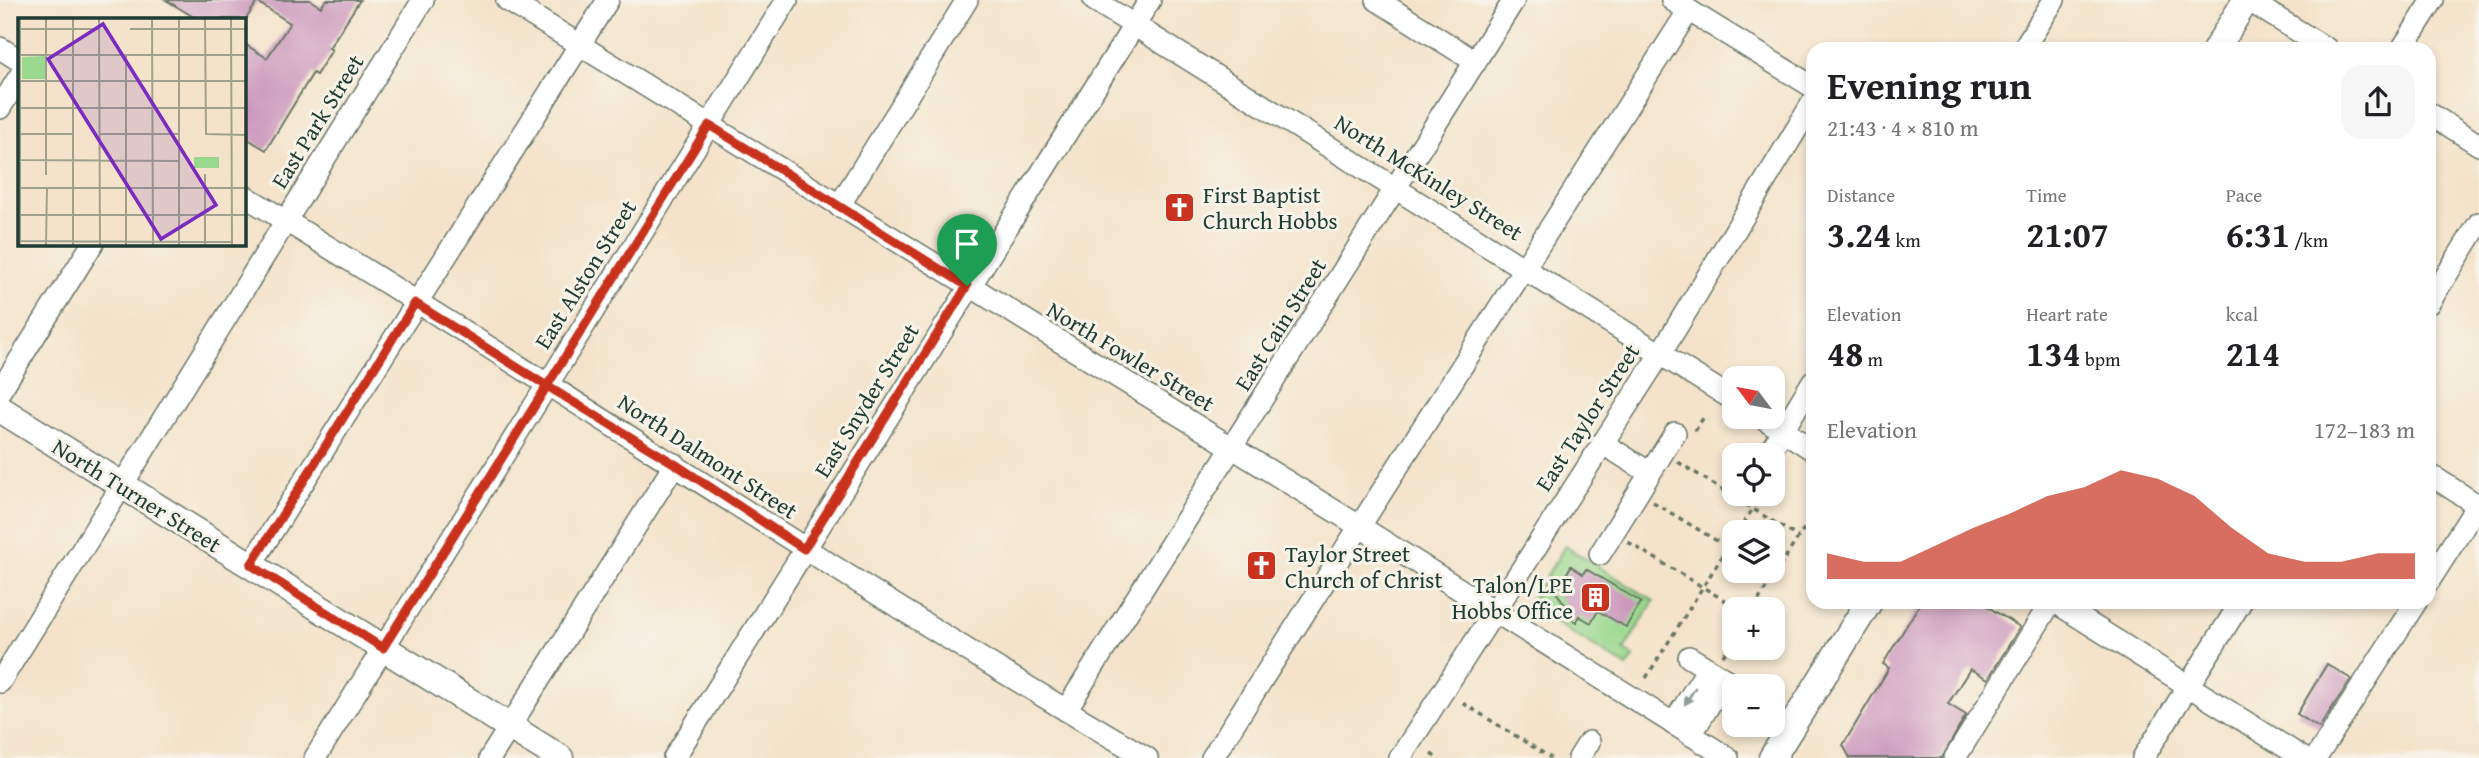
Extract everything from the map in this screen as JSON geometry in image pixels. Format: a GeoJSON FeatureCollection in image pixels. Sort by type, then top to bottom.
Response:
{"type":"FeatureCollection","features":[{"type":"Feature","properties":{"kind":"main road"},"geometry":{"type":"LineString","coordinates":[[2220,42],[2247,0]]}},
{"type":"Feature","properties":{"kind":"main road","name":"North Turner Street"},"geometry":{"type":"LineString","coordinates":[[0,409],[560,758]]}},
{"type":"Feature","properties":{"kind":"main road"},"geometry":{"type":"LineString","coordinates":[[1772,758],[1865,609]]}},
{"type":"Feature","properties":{"kind":"street","name":"East Park Street"},"geometry":{"type":"LineString","coordinates":[[0,682],[424,0]]}},
{"type":"Feature","properties":{"kind":"street","name":"North Fowler Street"},"geometry":{"type":"LineString","coordinates":[[507,0],[1673,723],[1695,745],[1728,758]]}},
{"type":"Feature","properties":{"kind":"street"},"geometry":{"type":"LineString","coordinates":[[251,565],[607,0]]}},
{"type":"Feature","properties":{"kind":"street","name":"East Alston Street"},"geometry":{"type":"LineString","coordinates":[[315,758],[787,0]]}},
{"type":"Feature","properties":{"kind":"street"},"geometry":{"type":"LineString","coordinates":[[839,206],[967,0]]}},
{"type":"Feature","properties":{"kind":"street","name":"North McKinley Street"},"geometry":{"type":"LineString","coordinates":[[1094,0],[1722,392]]}},
{"type":"Feature","properties":{"kind":"street","name":"East Snyder Street"},"geometry":{"type":"LineString","coordinates":[[674,758],[967,286],[1150,0]]}},
{"type":"Feature","properties":{"kind":"street"},"geometry":{"type":"LineString","coordinates":[[1377,0],[1476,62]]}},
{"type":"Feature","properties":{"kind":"street","name":"East Cain Street"},"geometry":{"type":"LineString","coordinates":[[1066,710],[1514,0]]}},
{"type":"Feature","properties":{"kind":"street"},"geometry":{"type":"LineString","coordinates":[[2027,42],[2054,0]]}},
{"type":"Feature","properties":{"kind":"street"},"geometry":{"type":"LineString","coordinates":[[2247,0],[2316,42]]}},
{"type":"Feature","properties":{"kind":"street"},"geometry":{"type":"LineString","coordinates":[[2406,42],[2433,0]]}},
{"type":"Feature","properties":{"kind":"street"},"geometry":{"type":"LineString","coordinates":[[1212,758],[1524,268],[1681,5],[1806,83]]}},
{"type":"Feature","properties":{"kind":"street"},"geometry":{"type":"LineString","coordinates":[[0,48],[18,59]]}},
{"type":"Feature","properties":{"kind":"street"},"geometry":{"type":"LineString","coordinates":[[0,108],[18,79]]}},
{"type":"Feature","properties":{"kind":"street","name":"East Taylor Street"},"geometry":{"type":"LineString","coordinates":[[1399,758],[1492,610],[1661,354],[1806,114]]}},
{"type":"Feature","properties":{"kind":"street"},"geometry":{"type":"LineString","coordinates":[[2436,117],[2479,145]]}},
{"type":"Feature","properties":{"kind":"street","name":"North Dalmont Street"},"geometry":{"type":"LineString","coordinates":[[245,196],[675,464],[804,549],[1147,758]]}},
{"type":"Feature","properties":{"kind":"street"},"geometry":{"type":"LineString","coordinates":[[2436,292],[2479,223]]}},
{"type":"Feature","properties":{"kind":"street"},"geometry":{"type":"LineString","coordinates":[[0,391],[92,245]]}},
{"type":"Feature","properties":{"kind":"street"},"geometry":{"type":"LineString","coordinates":[[1775,443],[1806,393]]}},
{"type":"Feature","properties":{"kind":"street"},"geometry":{"type":"LineString","coordinates":[[1782,430],[1806,445]]}},
{"type":"Feature","properties":{"kind":"street"},"geometry":{"type":"LineString","coordinates":[[1600,554],[1675,433]]}},
{"type":"Feature","properties":{"kind":"street"},"geometry":{"type":"LineString","coordinates":[[1602,443],[1650,473]]}},
{"type":"Feature","properties":{"kind":"street"},"geometry":{"type":"LineString","coordinates":[[490,758],[675,464]]}},
{"type":"Feature","properties":{"kind":"street"},"geometry":{"type":"LineString","coordinates":[[2436,478],[2479,504],[2436,570]]}},
{"type":"Feature","properties":{"kind":"street"},"geometry":{"type":"LineString","coordinates":[[1955,758],[2049,609]]}},
{"type":"Feature","properties":{"kind":"street"},"geometry":{"type":"LineString","coordinates":[[2064,609],[2303,758]]}},
{"type":"Feature","properties":{"kind":"street"},"geometry":{"type":"LineString","coordinates":[[2143,758],[2237,609]]}},
{"type":"Feature","properties":{"kind":"street"},"geometry":{"type":"LineString","coordinates":[[2316,758],[2412,609]]}},
{"type":"Feature","properties":{"kind":"street"},"geometry":{"type":"LineString","coordinates":[[1689,657],[1722,674]]}},
{"type":"Feature","properties":{"kind":"street"},"geometry":{"type":"LineString","coordinates":[[1673,723],[1722,674]]}},
{"type":"Feature","properties":{"kind":"street"},"geometry":{"type":"LineString","coordinates":[[1695,745],[1722,674]]}},
{"type":"Feature","properties":{"kind":"path"},"geometry":{"type":"LineString","coordinates":[[1676,461],[1798,537]]}},
{"type":"Feature","properties":{"kind":"path"},"geometry":{"type":"LineString","coordinates":[[1651,500],[1722,543]]}},
{"type":"Feature","properties":{"kind":"path"},"geometry":{"type":"LineString","coordinates":[[1745,520],[1752,508]]}},
{"type":"Feature","properties":{"kind":"path"},"geometry":{"type":"LineString","coordinates":[[1760,597],[1806,525]]}},
{"type":"Feature","properties":{"kind":"path"},"geometry":{"type":"LineString","coordinates":[[1627,541],[1722,599]]}},
{"type":"Feature","properties":{"kind":"path"},"geometry":{"type":"LineString","coordinates":[[1646,678],[1722,557]]}},
{"type":"Feature","properties":{"kind":"path"},"geometry":{"type":"LineString","coordinates":[[1463,703],[1551,758]]}},
{"type":"Feature","properties":{"kind":"path"},"geometry":{"type":"LineString","coordinates":[[1431,754],[1437,758]]}},
{"type":"Feature","properties":{"kind":"green space"},"geometry":{"type":"Polygon","coordinates":[[[1565,546],[1654,601],[1624,650],[1634,657],[1627,667],[1528,606],[1565,546]]]}},
{"type":"Feature","properties":{"kind":"building"},"geometry":{"type":"Polygon","coordinates":[[[166,0],[310,0],[321,7],[326,0],[360,0],[329,48],[332,50],[316,75],[313,73],[266,150],[245,137],[245,44],[267,58],[290,23],[257,2],[246,19],[195,18],[166,0]]]}},
{"type":"Feature","properties":{"kind":"building","name":"Talon/LPE Hobbs Office"},"geometry":{"type":"Polygon","coordinates":[[[1571,566],[1583,574],[1586,569],[1641,602],[1626,627],[1598,611],[1591,623],[1579,616],[1576,622],[1563,614],[1567,607],[1556,592],[1571,566]]]}},
{"type":"Feature","properties":{"kind":"building"},"geometry":{"type":"Polygon","coordinates":[[[1917,609],[1991,609],[2020,627],[1988,679],[1970,669],[1948,704],[1966,715],[1942,758],[1850,758],[1843,745],[1889,668],[1883,664],[1917,609]]]}},
{"type":"Feature","properties":{"kind":"building"},"geometry":{"type":"Polygon","coordinates":[[[2327,664],[2351,679],[2319,728],[2297,714],[2327,664]]]}},
{"type":"Feature","properties":{"kind":"place","name":"First Baptist Church Hobbs"},"geometry":{"type":"Point","coordinates":[1180,207]}},
{"type":"Feature","properties":{"kind":"place","name":"Taylor Street Church of Christ"},"geometry":{"type":"Point","coordinates":[1262,566]}},
{"type":"Feature","properties":{"kind":"place","name":"Talon/LPE Hobbs Office"},"geometry":{"type":"Point","coordinates":[1596,597]}},
{"type":"Feature","properties":{"kind":"route"},"geometry":{"type":"LineString","coordinates":[[967,286],[709,125],[547,386],[415,303],[251,565],[383,648],[547,386],[675,464],[804,549],[967,286]]}}]}
